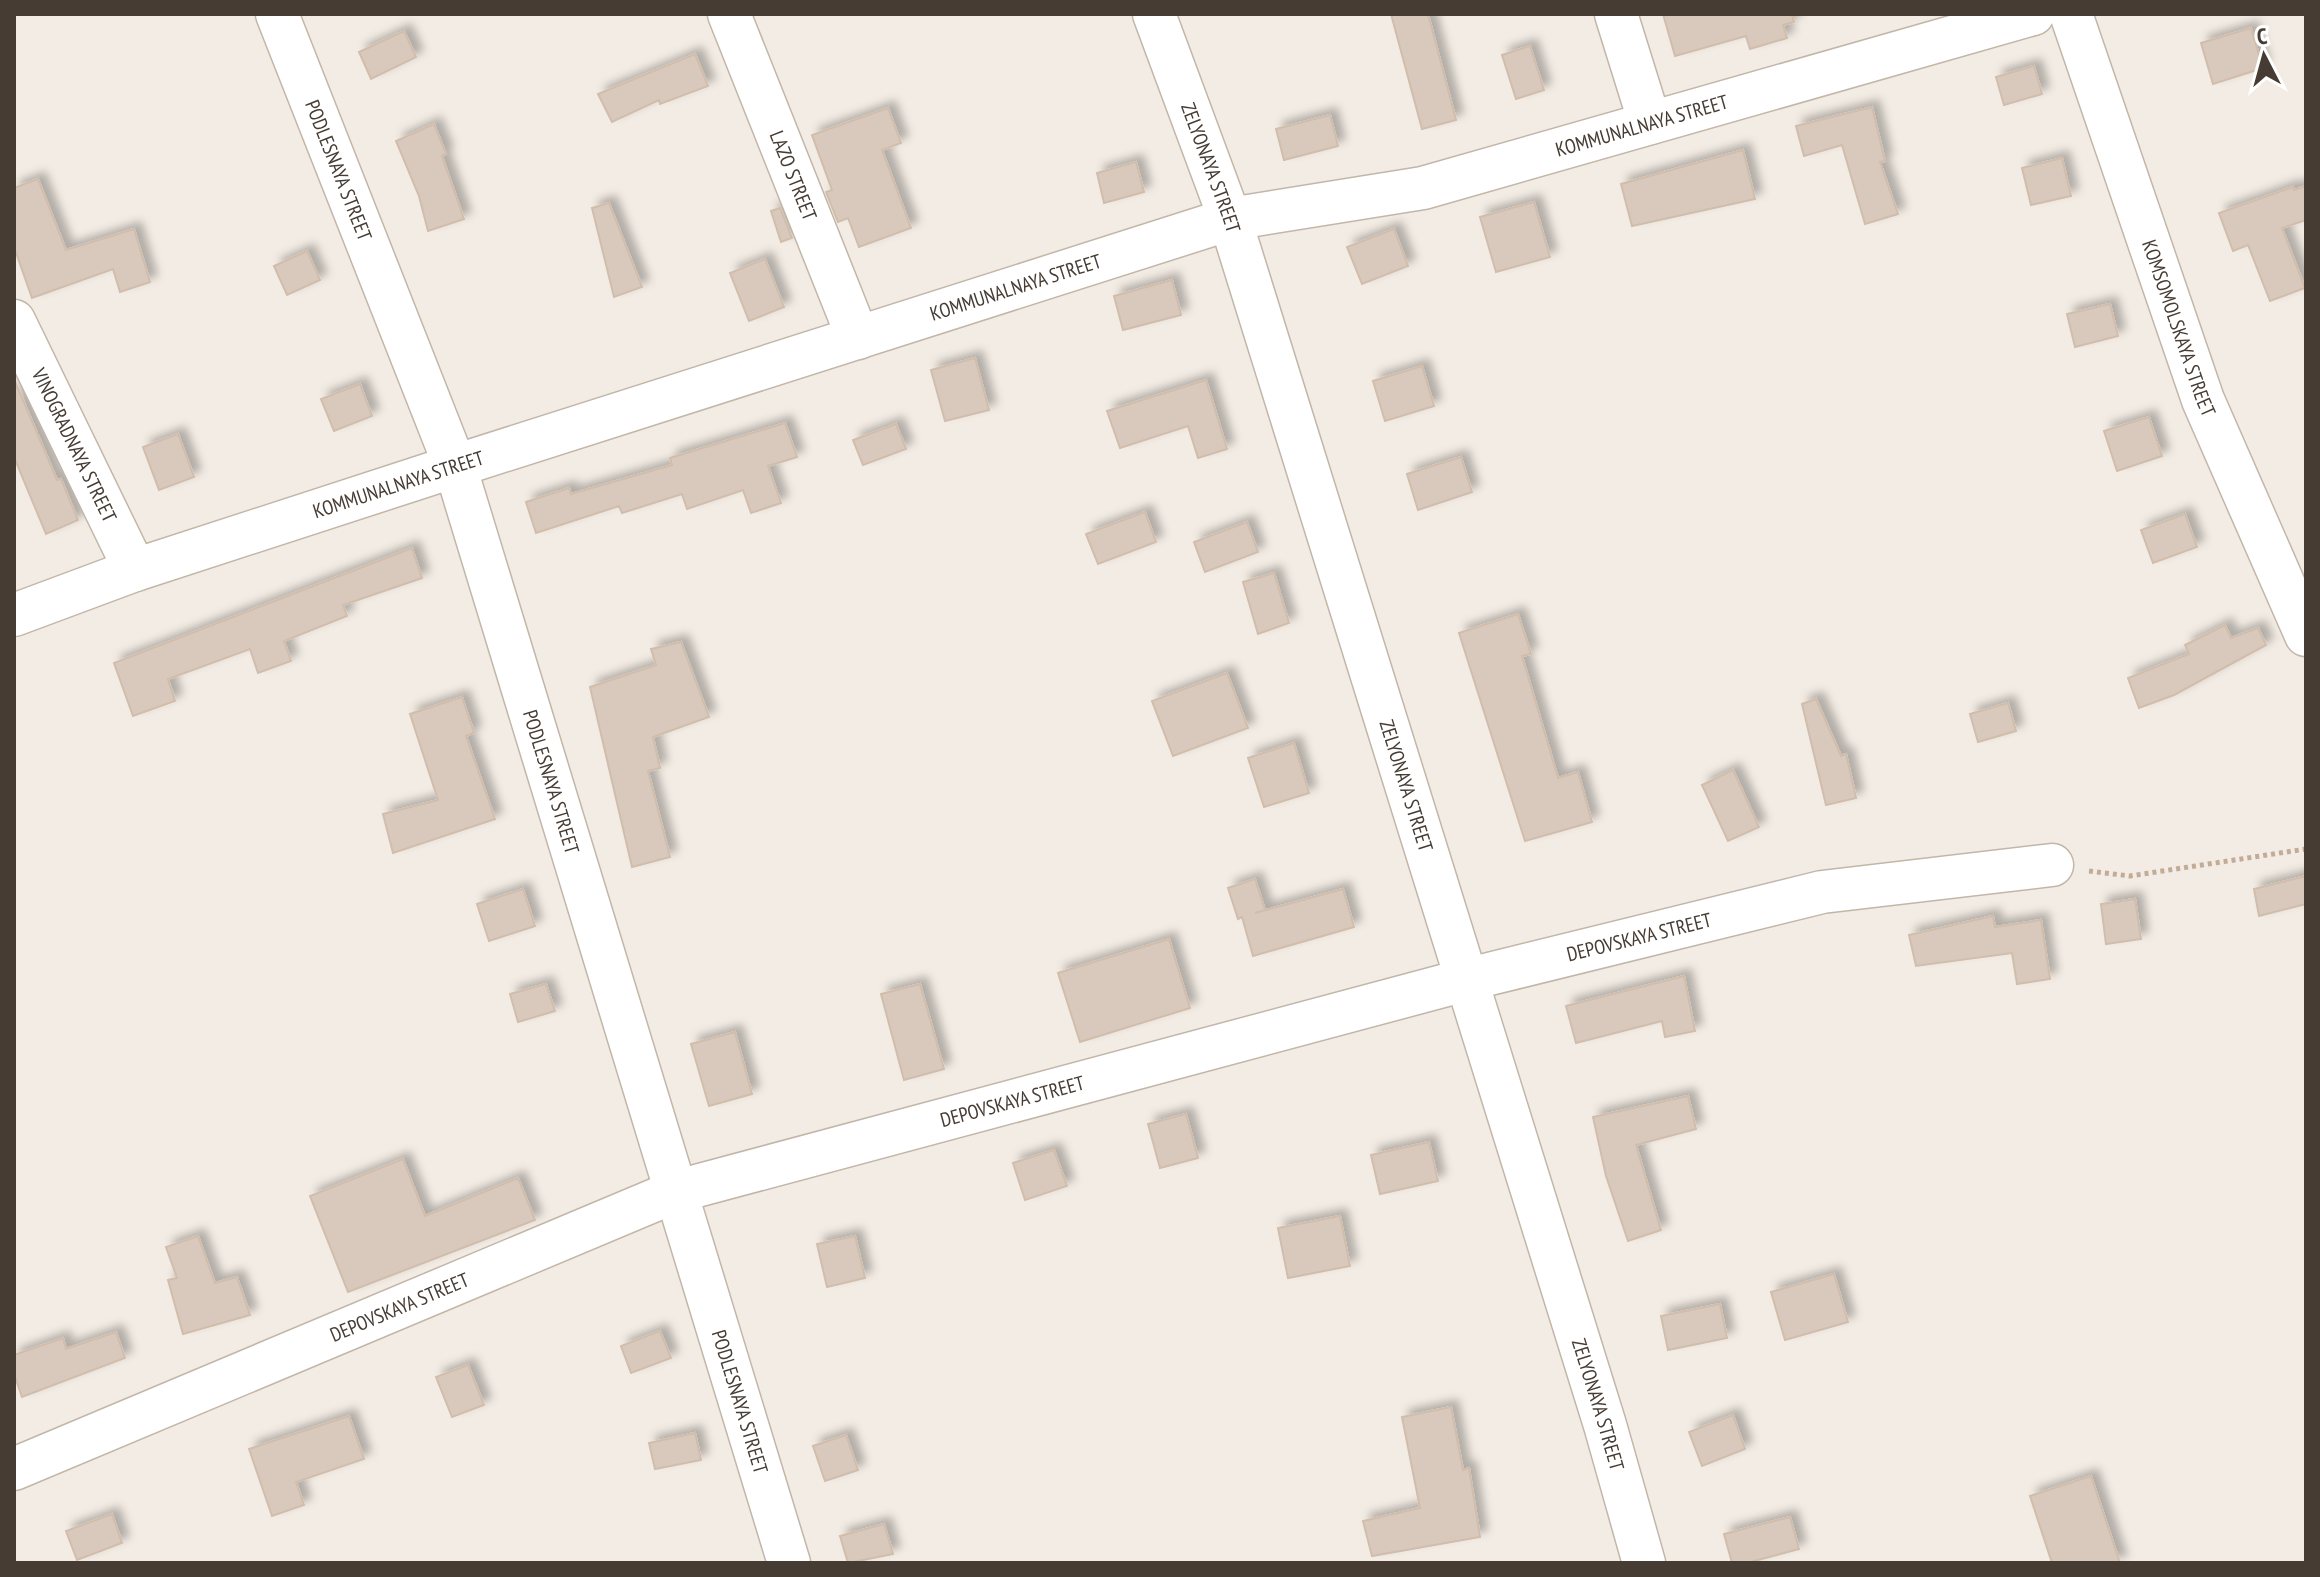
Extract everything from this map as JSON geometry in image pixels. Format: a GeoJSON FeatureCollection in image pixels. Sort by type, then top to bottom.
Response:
{"type":"FeatureCollection","features":[{"type":"Feature","properties":{"kind":"street","name":"PODLESNAYA STREET"},"geometry":{"type":"LineString","coordinates":[[277,14],[455,466],[789,1563]]}},
{"type":"Feature","properties":{"kind":"street","name":"LAZO STREET"},"geometry":{"type":"LineString","coordinates":[[729,14],[858,338]]}},
{"type":"Feature","properties":{"kind":"street","name":"ZELYONAYA STREET"},"geometry":{"type":"LineString","coordinates":[[1154,14],[1230,219],[1605,1425],[1644,1563]]}},
{"type":"Feature","properties":{"kind":"street"},"geometry":{"type":"LineString","coordinates":[[1616,14],[1650,123]]}},
{"type":"Feature","properties":{"kind":"street","name":"KOMMUNALNAYA STREET"},"geometry":{"type":"LineString","coordinates":[[14,615],[135,570],[1230,219],[1423,188],[2033,14]]}},
{"type":"Feature","properties":{"kind":"street","name":"KOMSOMOLSKAYA STREET"},"geometry":{"type":"LineString","coordinates":[[2071,14],[2203,400],[2306,635]]}},
{"type":"Feature","properties":{"kind":"street","name":"VINOGRADNAYA STREET"},"geometry":{"type":"LineString","coordinates":[[14,321],[135,570]]}},
{"type":"Feature","properties":{"kind":"street","name":"DEPOVSKAYA STREET"},"geometry":{"type":"LineString","coordinates":[[14,1469],[674,1192],[1465,980],[1822,892],[2052,865]]}},
{"type":"Feature","properties":{"kind":"path"},"geometry":{"type":"LineString","coordinates":[[2052,865],[2130,876],[2306,849]]}},
{"type":"Feature","properties":{"kind":"building"},"geometry":{"type":"Polygon","coordinates":[[[1391,14],[1428,14],[1456,120],[1422,129],[1391,14]]]}},
{"type":"Feature","properties":{"kind":"building"},"geometry":{"type":"Polygon","coordinates":[[[1663,14],[1792,14],[1794,22],[1783,25],[1787,38],[1750,49],[1746,36],[1675,56],[1663,14]]]}},
{"type":"Feature","properties":{"kind":"building"},"geometry":{"type":"Polygon","coordinates":[[[2251,28],[2263,68],[2213,84],[2201,43],[2251,28]]]}},
{"type":"Feature","properties":{"kind":"building"},"geometry":{"type":"Polygon","coordinates":[[[404,31],[416,57],[371,79],[359,52],[404,31]]]}},
{"type":"Feature","properties":{"kind":"building"},"geometry":{"type":"Polygon","coordinates":[[[1530,46],[1544,90],[1516,99],[1502,55],[1530,46]]]}},
{"type":"Feature","properties":{"kind":"building"},"geometry":{"type":"Polygon","coordinates":[[[695,54],[708,86],[660,104],[659,100],[612,122],[598,94],[695,54]]]}},
{"type":"Feature","properties":{"kind":"building"},"geometry":{"type":"Polygon","coordinates":[[[2034,66],[2042,94],[2004,105],[1996,77],[2034,66]]]}},
{"type":"Feature","properties":{"kind":"building"},"geometry":{"type":"Polygon","coordinates":[[[1872,107],[1885,161],[1880,162],[1898,214],[1865,224],[1842,145],[1804,156],[1796,126],[1872,107]]]}},
{"type":"Feature","properties":{"kind":"building"},"geometry":{"type":"Polygon","coordinates":[[[888,108],[901,143],[882,150],[911,228],[859,247],[848,218],[838,222],[826,192],[832,190],[812,135],[888,108]]]}},
{"type":"Feature","properties":{"kind":"building"},"geometry":{"type":"Polygon","coordinates":[[[1330,115],[1338,146],[1284,160],[1276,129],[1330,115]]]}},
{"type":"Feature","properties":{"kind":"building"},"geometry":{"type":"Polygon","coordinates":[[[434,124],[446,154],[442,156],[464,219],[428,231],[419,196],[396,141],[434,124]]]}},
{"type":"Feature","properties":{"kind":"building"},"geometry":{"type":"Polygon","coordinates":[[[1743,150],[1755,199],[1632,226],[1621,184],[1743,150]]]}},
{"type":"Feature","properties":{"kind":"building"},"geometry":{"type":"Polygon","coordinates":[[[2062,158],[2071,196],[2031,205],[2022,168],[2062,158]]]}},
{"type":"Feature","properties":{"kind":"building"},"geometry":{"type":"Polygon","coordinates":[[[1136,162],[1144,192],[1104,203],[1097,173],[1136,162]]]}},
{"type":"Feature","properties":{"kind":"building"},"geometry":{"type":"Polygon","coordinates":[[[38,179],[66,250],[134,229],[150,282],[120,292],[113,269],[32,298],[14,247],[14,188],[38,179]]]}},
{"type":"Feature","properties":{"kind":"building"},"geometry":{"type":"Polygon","coordinates":[[[2306,186],[2306,220],[2282,228],[2305,288],[2270,301],[2248,245],[2233,251],[2219,213],[2293,187],[2294,190],[2306,186]]]}},
{"type":"Feature","properties":{"kind":"building"},"geometry":{"type":"Polygon","coordinates":[[[1534,202],[1550,257],[1496,272],[1480,217],[1534,202]]]}},
{"type":"Feature","properties":{"kind":"building"},"geometry":{"type":"Polygon","coordinates":[[[609,203],[642,287],[614,297],[592,208],[609,203]]]}},
{"type":"Feature","properties":{"kind":"building"},"geometry":{"type":"Polygon","coordinates":[[[780,208],[792,238],[781,242],[771,211],[780,208]]]}},
{"type":"Feature","properties":{"kind":"building"},"geometry":{"type":"Polygon","coordinates":[[[1394,229],[1408,266],[1362,284],[1347,247],[1394,229]]]}},
{"type":"Feature","properties":{"kind":"building"},"geometry":{"type":"Polygon","coordinates":[[[307,251],[320,280],[287,295],[274,266],[307,251]]]}},
{"type":"Feature","properties":{"kind":"building"},"geometry":{"type":"Polygon","coordinates":[[[765,259],[784,307],[749,321],[730,273],[765,259]]]}},
{"type":"Feature","properties":{"kind":"building"},"geometry":{"type":"Polygon","coordinates":[[[1172,280],[1181,315],[1123,330],[1114,296],[1172,280]]]}},
{"type":"Feature","properties":{"kind":"building"},"geometry":{"type":"Polygon","coordinates":[[[2110,304],[2118,336],[2075,347],[2067,314],[2110,304]]]}},
{"type":"Feature","properties":{"kind":"building"},"geometry":{"type":"Polygon","coordinates":[[[975,358],[989,410],[945,421],[931,370],[975,358]]]}},
{"type":"Feature","properties":{"kind":"building"},"geometry":{"type":"Polygon","coordinates":[[[1422,366],[1434,406],[1385,421],[1373,381],[1422,366]]]}},
{"type":"Feature","properties":{"kind":"building"},"geometry":{"type":"Polygon","coordinates":[[[14,379],[57,480],[61,479],[78,520],[46,534],[14,457],[14,379]]]}},
{"type":"Feature","properties":{"kind":"building"},"geometry":{"type":"Polygon","coordinates":[[[1206,380],[1227,449],[1198,458],[1188,426],[1120,448],[1107,411],[1206,380]]]}},
{"type":"Feature","properties":{"kind":"building"},"geometry":{"type":"Polygon","coordinates":[[[360,384],[372,416],[334,431],[321,399],[360,384]]]}},
{"type":"Feature","properties":{"kind":"building"},"geometry":{"type":"Polygon","coordinates":[[[2149,417],[2162,456],[2117,471],[2104,431],[2149,417]]]}},
{"type":"Feature","properties":{"kind":"building"},"geometry":{"type":"Polygon","coordinates":[[[785,423],[797,457],[768,466],[781,503],[751,513],[743,490],[687,509],[682,494],[622,513],[619,506],[536,533],[526,502],[569,488],[571,494],[672,465],[670,458],[785,423]]]}},
{"type":"Feature","properties":{"kind":"building"},"geometry":{"type":"Polygon","coordinates":[[[896,424],[906,449],[863,465],[853,440],[896,424]]]}},
{"type":"Feature","properties":{"kind":"building"},"geometry":{"type":"Polygon","coordinates":[[[178,434],[194,477],[159,490],[143,447],[178,434]]]}},
{"type":"Feature","properties":{"kind":"building"},"geometry":{"type":"Polygon","coordinates":[[[1461,457],[1472,492],[1418,510],[1407,474],[1461,457]]]}},
{"type":"Feature","properties":{"kind":"building"},"geometry":{"type":"Polygon","coordinates":[[[1145,512],[1156,542],[1098,564],[1086,534],[1145,512]]]}},
{"type":"Feature","properties":{"kind":"building"},"geometry":{"type":"Polygon","coordinates":[[[2185,514],[2197,547],[2153,563],[2141,530],[2185,514]]]}},
{"type":"Feature","properties":{"kind":"building"},"geometry":{"type":"Polygon","coordinates":[[[1247,522],[1258,552],[1205,572],[1194,542],[1247,522]]]}},
{"type":"Feature","properties":{"kind":"building"},"geometry":{"type":"Polygon","coordinates":[[[412,548],[422,578],[343,605],[347,616],[284,641],[291,661],[258,673],[250,649],[168,679],[175,701],[133,716],[114,663],[412,548]]]}},
{"type":"Feature","properties":{"kind":"building"},"geometry":{"type":"Polygon","coordinates":[[[1274,573],[1289,623],[1258,634],[1243,582],[1274,573]]]}},
{"type":"Feature","properties":{"kind":"building"},"geometry":{"type":"Polygon","coordinates":[[[1518,614],[1531,654],[1522,656],[1558,778],[1578,772],[1592,822],[1525,841],[1459,633],[1518,614]]]}},
{"type":"Feature","properties":{"kind":"building"},"geometry":{"type":"Polygon","coordinates":[[[2225,625],[2231,638],[2258,628],[2266,645],[2174,695],[2139,708],[2128,678],[2189,654],[2185,645],[2225,625]]]}},
{"type":"Feature","properties":{"kind":"building"},"geometry":{"type":"Polygon","coordinates":[[[681,642],[709,717],[653,737],[660,768],[648,771],[670,857],[632,867],[590,687],[656,665],[651,649],[681,642]]]}},
{"type":"Feature","properties":{"kind":"building"},"geometry":{"type":"Polygon","coordinates":[[[1227,673],[1248,728],[1173,756],[1152,701],[1227,673]]]}},
{"type":"Feature","properties":{"kind":"building"},"geometry":{"type":"Polygon","coordinates":[[[462,697],[474,733],[466,736],[495,819],[393,853],[383,814],[438,800],[410,714],[462,697]]]}},
{"type":"Feature","properties":{"kind":"building"},"geometry":{"type":"Polygon","coordinates":[[[1816,699],[1841,756],[1846,754],[1856,798],[1826,805],[1802,704],[1816,699]]]}},
{"type":"Feature","properties":{"kind":"building"},"geometry":{"type":"Polygon","coordinates":[[[2008,703],[2016,731],[1978,742],[1970,714],[2008,703]]]}},
{"type":"Feature","properties":{"kind":"building"},"geometry":{"type":"Polygon","coordinates":[[[1294,743],[1309,793],[1264,807],[1248,758],[1294,743]]]}},
{"type":"Feature","properties":{"kind":"building"},"geometry":{"type":"Polygon","coordinates":[[[1733,770],[1759,827],[1728,841],[1702,785],[1733,770]]]}},
{"type":"Feature","properties":{"kind":"building"},"geometry":{"type":"Polygon","coordinates":[[[2306,876],[2306,904],[2259,916],[2254,889],[2306,876]]]}},
{"type":"Feature","properties":{"kind":"building"},"geometry":{"type":"Polygon","coordinates":[[[1255,879],[1265,910],[1255,913],[1343,889],[1354,927],[1253,956],[1242,917],[1238,919],[1228,888],[1255,879]]]}},
{"type":"Feature","properties":{"kind":"building"},"geometry":{"type":"Polygon","coordinates":[[[523,889],[535,926],[489,941],[477,904],[523,889]]]}},
{"type":"Feature","properties":{"kind":"building"},"geometry":{"type":"Polygon","coordinates":[[[2135,899],[2141,939],[2106,944],[2101,904],[2135,899]]]}},
{"type":"Feature","properties":{"kind":"building"},"geometry":{"type":"Polygon","coordinates":[[[1993,916],[1995,927],[2041,920],[2050,979],[2017,984],[2012,953],[1916,966],[1909,935],[1993,916]]]}},
{"type":"Feature","properties":{"kind":"building"},"geometry":{"type":"Polygon","coordinates":[[[1169,939],[1190,1008],[1080,1042],[1058,973],[1169,939]]]}},
{"type":"Feature","properties":{"kind":"building"},"geometry":{"type":"Polygon","coordinates":[[[1684,976],[1695,1031],[1665,1037],[1662,1021],[1576,1043],[1566,1006],[1684,976]]]}},
{"type":"Feature","properties":{"kind":"building"},"geometry":{"type":"Polygon","coordinates":[[[546,984],[555,1011],[518,1022],[510,994],[546,984]]]}},
{"type":"Feature","properties":{"kind":"building"},"geometry":{"type":"Polygon","coordinates":[[[920,984],[944,1069],[904,1080],[881,994],[920,984]]]}},
{"type":"Feature","properties":{"kind":"building"},"geometry":{"type":"Polygon","coordinates":[[[735,1032],[752,1094],[709,1106],[691,1044],[735,1032]]]}},
{"type":"Feature","properties":{"kind":"building"},"geometry":{"type":"Polygon","coordinates":[[[1688,1096],[1696,1129],[1636,1145],[1661,1230],[1628,1241],[1606,1176],[1593,1117],[1688,1096]]]}},
{"type":"Feature","properties":{"kind":"building"},"geometry":{"type":"Polygon","coordinates":[[[1186,1114],[1198,1158],[1160,1168],[1148,1124],[1186,1114]]]}},
{"type":"Feature","properties":{"kind":"building"},"geometry":{"type":"Polygon","coordinates":[[[1429,1142],[1438,1181],[1380,1194],[1371,1155],[1429,1142]]]}},
{"type":"Feature","properties":{"kind":"building"},"geometry":{"type":"Polygon","coordinates":[[[1054,1150],[1067,1186],[1025,1200],[1013,1163],[1054,1150]]]}},
{"type":"Feature","properties":{"kind":"building"},"geometry":{"type":"Polygon","coordinates":[[[403,1159],[425,1216],[518,1178],[535,1220],[348,1292],[310,1196],[403,1159]]]}},
{"type":"Feature","properties":{"kind":"building"},"geometry":{"type":"Polygon","coordinates":[[[1340,1216],[1350,1266],[1288,1278],[1278,1228],[1340,1216]]]}},
{"type":"Feature","properties":{"kind":"building"},"geometry":{"type":"Polygon","coordinates":[[[198,1236],[215,1283],[237,1277],[250,1315],[183,1334],[168,1280],[177,1278],[166,1247],[198,1236]]]}},
{"type":"Feature","properties":{"kind":"building"},"geometry":{"type":"Polygon","coordinates":[[[855,1236],[865,1278],[827,1287],[817,1244],[855,1236]]]}},
{"type":"Feature","properties":{"kind":"building"},"geometry":{"type":"Polygon","coordinates":[[[1834,1274],[1848,1322],[1785,1340],[1771,1292],[1834,1274]]]}},
{"type":"Feature","properties":{"kind":"building"},"geometry":{"type":"Polygon","coordinates":[[[1720,1304],[1727,1338],[1668,1350],[1661,1316],[1720,1304]]]}},
{"type":"Feature","properties":{"kind":"building"},"geometry":{"type":"Polygon","coordinates":[[[660,1331],[671,1358],[631,1373],[621,1346],[660,1331]]]}},
{"type":"Feature","properties":{"kind":"building"},"geometry":{"type":"Polygon","coordinates":[[[116,1332],[125,1358],[22,1397],[14,1374],[14,1355],[63,1338],[66,1349],[116,1332]]]}},
{"type":"Feature","properties":{"kind":"building"},"geometry":{"type":"Polygon","coordinates":[[[468,1365],[484,1405],[452,1417],[436,1377],[468,1365]]]}},
{"type":"Feature","properties":{"kind":"building"},"geometry":{"type":"Polygon","coordinates":[[[1451,1407],[1463,1470],[1469,1468],[1480,1537],[1372,1556],[1363,1521],[1420,1508],[1402,1417],[1451,1407]]]}},
{"type":"Feature","properties":{"kind":"building"},"geometry":{"type":"Polygon","coordinates":[[[1733,1415],[1745,1449],[1702,1466],[1689,1432],[1733,1415]]]}},
{"type":"Feature","properties":{"kind":"building"},"geometry":{"type":"Polygon","coordinates":[[[349,1416],[364,1459],[296,1482],[304,1505],[272,1516],[249,1449],[349,1416]]]}},
{"type":"Feature","properties":{"kind":"building"},"geometry":{"type":"Polygon","coordinates":[[[695,1433],[701,1460],[655,1469],[649,1443],[695,1433]]]}},
{"type":"Feature","properties":{"kind":"building"},"geometry":{"type":"Polygon","coordinates":[[[846,1435],[858,1470],[825,1481],[813,1446],[846,1435]]]}},
{"type":"Feature","properties":{"kind":"building"},"geometry":{"type":"Polygon","coordinates":[[[2091,1476],[2120,1563],[2052,1563],[2030,1496],[2091,1476]]]}},
{"type":"Feature","properties":{"kind":"building"},"geometry":{"type":"Polygon","coordinates":[[[112,1514],[122,1543],[77,1560],[66,1531],[112,1514]]]}},
{"type":"Feature","properties":{"kind":"building"},"geometry":{"type":"Polygon","coordinates":[[[1790,1517],[1799,1549],[1747,1563],[1732,1563],[1724,1534],[1790,1517]]]}},
{"type":"Feature","properties":{"kind":"building"},"geometry":{"type":"Polygon","coordinates":[[[884,1524],[893,1554],[848,1563],[840,1536],[884,1524]]]}}]}
